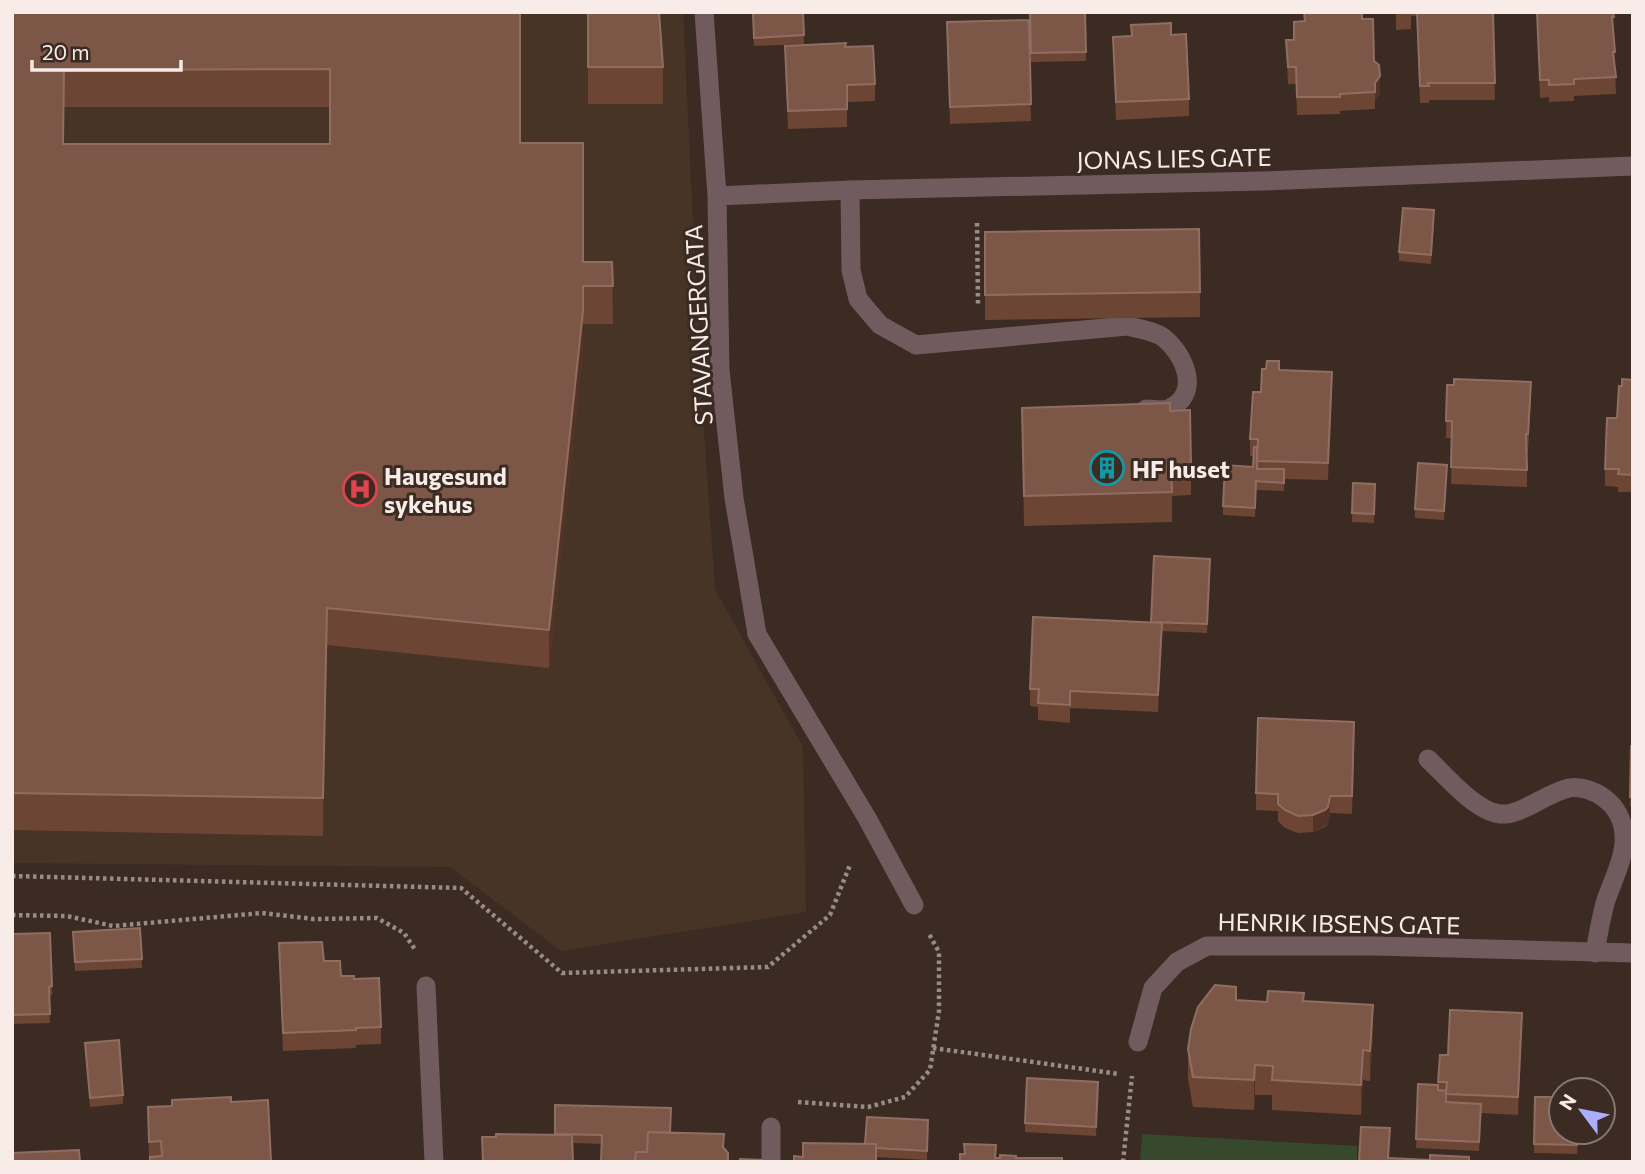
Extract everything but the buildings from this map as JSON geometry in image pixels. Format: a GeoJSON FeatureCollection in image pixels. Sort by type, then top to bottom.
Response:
{"type":"FeatureCollection","features":[{"type":"Feature","properties":{"kind":"street","name":"STAVANGERGATA"},"geometry":{"type":"LineString","coordinates":[[704,12],[717,196],[720,370],[734,498],[757,634],[867,818]]}},
{"type":"Feature","properties":{"kind":"street","name":"JONAS LIES GATE"},"geometry":{"type":"LineString","coordinates":[[717,196],[850,190],[1231,182],[1633,166]]}},
{"type":"Feature","properties":{"kind":"street"},"geometry":{"type":"LineString","coordinates":[[850,190],[851,270],[858,299],[880,325],[916,345],[1128,326],[1162,336],[1182,356],[1189,379],[1181,400],[1167,409],[1126,409]]}},
{"type":"Feature","properties":{"kind":"street"},"geometry":{"type":"LineString","coordinates":[[1429,760],[1458,788],[1497,814],[1512,814],[1550,793],[1573,787],[1596,792],[1611,803],[1622,822],[1625,835],[1605,904],[1595,953]]}},
{"type":"Feature","properties":{"kind":"street"},"geometry":{"type":"LineString","coordinates":[[867,818],[914,905]]}},
{"type":"Feature","properties":{"kind":"street","name":"HENRIK IBSENS GATE"},"geometry":{"type":"LineString","coordinates":[[1138,1042],[1153,988],[1177,962],[1206,946],[1375,946],[1633,953]]}},
{"type":"Feature","properties":{"kind":"street"},"geometry":{"type":"LineString","coordinates":[[426,986],[434,1162]]}},
{"type":"Feature","properties":{"kind":"street"},"geometry":{"type":"LineString","coordinates":[[771,1126],[771,1162]]}},
{"type":"Feature","properties":{"kind":"path"},"geometry":{"type":"LineString","coordinates":[[977,187],[978,267]]}},
{"type":"Feature","properties":{"kind":"path"},"geometry":{"type":"LineString","coordinates":[[12,876],[461,888],[562,973],[768,967],[830,915],[867,818]]}},
{"type":"Feature","properties":{"kind":"path"},"geometry":{"type":"LineString","coordinates":[[771,1126],[798,1102],[868,1107],[905,1097],[930,1070],[939,1011],[939,952],[914,905]]}},
{"type":"Feature","properties":{"kind":"path"},"geometry":{"type":"LineString","coordinates":[[12,915],[67,916],[113,926],[262,913],[314,919],[377,918],[404,933],[417,953],[426,986]]}},
{"type":"Feature","properties":{"kind":"path"},"geometry":{"type":"LineString","coordinates":[[1123,1162],[1138,1042]]}},
{"type":"Feature","properties":{"kind":"path"},"geometry":{"type":"LineString","coordinates":[[933,1048],[1132,1076]]}},
{"type":"Feature","properties":{"kind":"shaded area","name":"Haugesund sykehus"},"geometry":{"type":"Polygon","coordinates":[[[12,12],[683,12],[701,389],[715,589],[803,747],[806,912],[561,951],[450,867],[12,863],[12,12]]]}},
{"type":"Feature","properties":{"kind":"green space"},"geometry":{"type":"Polygon","coordinates":[[[1142,1134],[1357,1146],[1357,1162],[1140,1162],[1142,1134]]]}},
{"type":"Feature","properties":{"kind":"place","name":"HF huset"},"geometry":{"type":"Point","coordinates":[1107,468]}},
{"type":"Feature","properties":{"kind":"place","name":"Haugesund sykehus"},"geometry":{"type":"Point","coordinates":[360,489]}}]}
